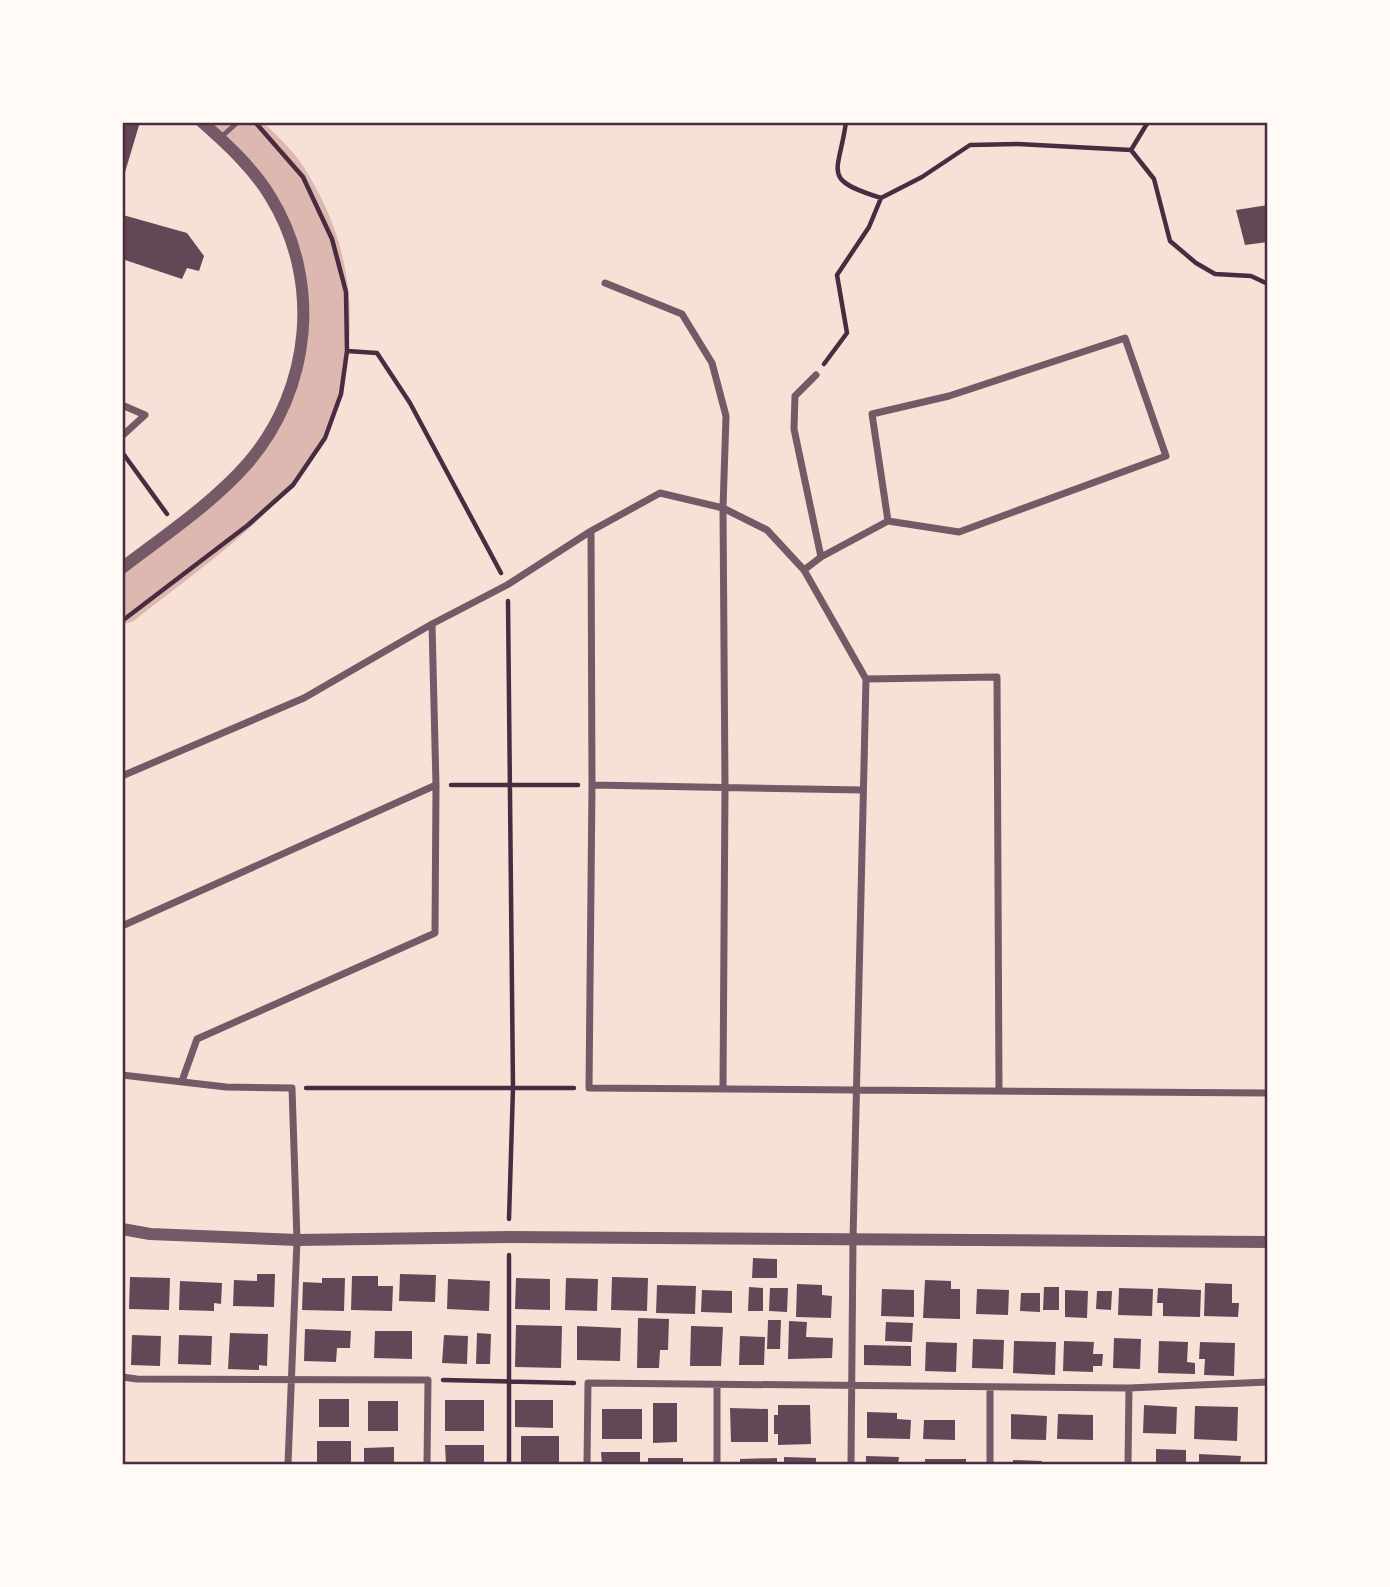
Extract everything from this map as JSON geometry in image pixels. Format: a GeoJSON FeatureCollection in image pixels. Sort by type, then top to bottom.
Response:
{"type":"FeatureCollection","features":[{"type":"Feature","properties":{"kind":"street"},"geometry":{"type":"LineString","coordinates":[[122,568],[222,490],[260,447],[280,415],[294,379],[302,342],[302,286],[288,232],[270,196],[249,168],[202,122]]}},
{"type":"Feature","properties":{"kind":"street"},"geometry":{"type":"LineString","coordinates":[[605,283],[682,314],[712,363],[726,416],[723,508],[723,1088]]}},
{"type":"Feature","properties":{"kind":"street"},"geometry":{"type":"LineString","coordinates":[[804,570],[821,557],[888,521],[959,532],[1166,456],[1125,338],[949,396],[872,414],[888,521]]}},
{"type":"Feature","properties":{"kind":"street"},"geometry":{"type":"LineString","coordinates":[[816,375],[795,396],[794,429],[821,557]]}},
{"type":"Feature","properties":{"kind":"street"},"geometry":{"type":"LineString","coordinates":[[122,405],[145,415],[122,436]]}},
{"type":"Feature","properties":{"kind":"street"},"geometry":{"type":"LineString","coordinates":[[122,776],[304,698],[432,624],[507,586],[591,531],[660,493],[723,508],[768,530],[804,570],[866,680],[850,1385],[851,1465]]}},
{"type":"Feature","properties":{"kind":"street"},"geometry":{"type":"LineString","coordinates":[[591,531],[589,1088],[1268,1093]]}},
{"type":"Feature","properties":{"kind":"street"},"geometry":{"type":"LineString","coordinates":[[182,1081],[197,1039],[435,933],[436,785],[432,624]]}},
{"type":"Feature","properties":{"kind":"street"},"geometry":{"type":"LineString","coordinates":[[866,680],[997,677],[999,1091]]}},
{"type":"Feature","properties":{"kind":"street"},"geometry":{"type":"LineString","coordinates":[[122,926],[436,785]]}},
{"type":"Feature","properties":{"kind":"street"},"geometry":{"type":"LineString","coordinates":[[592,785],[862,790]]}},
{"type":"Feature","properties":{"kind":"street"},"geometry":{"type":"LineString","coordinates":[[122,1075],[226,1087],[292,1088],[297,1240],[289,1380],[288,1465]]}},
{"type":"Feature","properties":{"kind":"street"},"geometry":{"type":"LineString","coordinates":[[122,1229],[150,1234],[297,1240],[509,1237],[1268,1242]]}},
{"type":"Feature","properties":{"kind":"street"},"geometry":{"type":"LineString","coordinates":[[122,1377],[428,1380],[427,1465]]}},
{"type":"Feature","properties":{"kind":"street"},"geometry":{"type":"LineString","coordinates":[[587,1465],[587,1384],[1129,1388],[1268,1382]]}},
{"type":"Feature","properties":{"kind":"street"},"geometry":{"type":"LineString","coordinates":[[717,1386],[717,1465]]}},
{"type":"Feature","properties":{"kind":"street"},"geometry":{"type":"LineString","coordinates":[[990,1387],[990,1465]]}},
{"type":"Feature","properties":{"kind":"street"},"geometry":{"type":"LineString","coordinates":[[1128,1465],[1129,1388]]}},
{"type":"Feature","properties":{"kind":"lane"},"geometry":{"type":"LineString","coordinates":[[220,138],[238,122]]}},
{"type":"Feature","properties":{"kind":"path"},"geometry":{"type":"LineString","coordinates":[[846,122],[838,159],[838,174],[844,184],[881,198]]}},
{"type":"Feature","properties":{"kind":"path"},"geometry":{"type":"LineString","coordinates":[[1131,150],[1147,122]]}},
{"type":"Feature","properties":{"kind":"path"},"geometry":{"type":"LineString","coordinates":[[816,375],[847,333],[837,275],[869,227],[881,198],[922,177],[970,145],[1018,144],[1131,150],[1154,179],[1170,241],[1196,263],[1215,274],[1251,276],[1268,284]]}},
{"type":"Feature","properties":{"kind":"path"},"geometry":{"type":"LineString","coordinates":[[347,351],[377,353],[410,403],[507,586],[513,1088],[509,1237],[509,1465]]}},
{"type":"Feature","properties":{"kind":"path"},"geometry":{"type":"LineString","coordinates":[[122,452],[176,526]]}},
{"type":"Feature","properties":{"kind":"path"},"geometry":{"type":"LineString","coordinates":[[436,785],[592,785]]}},
{"type":"Feature","properties":{"kind":"path"},"geometry":{"type":"LineString","coordinates":[[292,1088],[589,1088]]}},
{"type":"Feature","properties":{"kind":"path"},"geometry":{"type":"LineString","coordinates":[[428,1380],[587,1384]]}},
{"type":"Feature","properties":{"kind":"building"},"geometry":{"type":"Polygon","coordinates":[[[122,122],[140,122],[123,179],[122,179],[122,122]]]}},
{"type":"Feature","properties":{"kind":"building"},"geometry":{"type":"Polygon","coordinates":[[[1268,205],[1268,242],[1245,245],[1236,210],[1268,205]]]}},
{"type":"Feature","properties":{"kind":"building"},"geometry":{"type":"Polygon","coordinates":[[[123,215],[187,233],[204,256],[199,271],[187,268],[182,279],[122,259],[123,215]]]}},
{"type":"Feature","properties":{"kind":"building"},"geometry":{"type":"Polygon","coordinates":[[[753,1258],[777,1259],[777,1278],[752,1278],[753,1258]]]}},
{"type":"Feature","properties":{"kind":"building"},"geometry":{"type":"Polygon","coordinates":[[[257,1274],[275,1274],[274,1307],[233,1306],[234,1280],[257,1281],[257,1274]]]}},
{"type":"Feature","properties":{"kind":"building"},"geometry":{"type":"Polygon","coordinates":[[[400,1274],[436,1275],[435,1302],[399,1301],[400,1274]]]}},
{"type":"Feature","properties":{"kind":"building"},"geometry":{"type":"Polygon","coordinates":[[[352,1276],[378,1276],[378,1286],[393,1286],[392,1311],[351,1310],[352,1276]]]}},
{"type":"Feature","properties":{"kind":"building"},"geometry":{"type":"Polygon","coordinates":[[[130,1277],[170,1278],[169,1310],[129,1309],[130,1277]]]}},
{"type":"Feature","properties":{"kind":"building"},"geometry":{"type":"Polygon","coordinates":[[[612,1277],[648,1278],[647,1311],[611,1310],[612,1277]]]}},
{"type":"Feature","properties":{"kind":"building"},"geometry":{"type":"Polygon","coordinates":[[[322,1278],[345,1278],[344,1311],[302,1310],[303,1282],[322,1283],[322,1278]]]}},
{"type":"Feature","properties":{"kind":"building"},"geometry":{"type":"Polygon","coordinates":[[[516,1278],[550,1279],[550,1310],[515,1309],[516,1278]]]}},
{"type":"Feature","properties":{"kind":"building"},"geometry":{"type":"Polygon","coordinates":[[[566,1278],[598,1279],[597,1311],[565,1310],[566,1278]]]}},
{"type":"Feature","properties":{"kind":"building"},"geometry":{"type":"Polygon","coordinates":[[[448,1279],[490,1281],[489,1311],[447,1309],[448,1279]]]}},
{"type":"Feature","properties":{"kind":"building"},"geometry":{"type":"Polygon","coordinates":[[[925,1280],[951,1281],[951,1289],[960,1289],[960,1319],[923,1318],[925,1280]]]}},
{"type":"Feature","properties":{"kind":"building"},"geometry":{"type":"Polygon","coordinates":[[[180,1281],[222,1283],[221,1304],[214,1303],[214,1311],[179,1310],[180,1281]]]}},
{"type":"Feature","properties":{"kind":"building"},"geometry":{"type":"Polygon","coordinates":[[[1205,1283],[1232,1284],[1232,1303],[1239,1303],[1238,1317],[1204,1316],[1205,1283]]]}},
{"type":"Feature","properties":{"kind":"building"},"geometry":{"type":"Polygon","coordinates":[[[797,1284],[822,1285],[822,1295],[832,1296],[831,1318],[796,1317],[797,1284]]]}},
{"type":"Feature","properties":{"kind":"building"},"geometry":{"type":"Polygon","coordinates":[[[657,1285],[696,1286],[695,1314],[656,1313],[657,1285]]]}},
{"type":"Feature","properties":{"kind":"building"},"geometry":{"type":"Polygon","coordinates":[[[749,1287],[763,1288],[763,1311],[748,1311],[749,1287]]]}},
{"type":"Feature","properties":{"kind":"building"},"geometry":{"type":"Polygon","coordinates":[[[1044,1287],[1059,1287],[1059,1310],[1043,1310],[1044,1287]]]}},
{"type":"Feature","properties":{"kind":"building"},"geometry":{"type":"Polygon","coordinates":[[[770,1288],[788,1288],[787,1312],[769,1311],[770,1288]]]}},
{"type":"Feature","properties":{"kind":"building"},"geometry":{"type":"Polygon","coordinates":[[[1119,1288],[1153,1289],[1152,1316],[1118,1315],[1119,1288]]]}},
{"type":"Feature","properties":{"kind":"building"},"geometry":{"type":"Polygon","coordinates":[[[1158,1288],[1201,1290],[1200,1317],[1163,1316],[1163,1303],[1157,1303],[1158,1288]]]}},
{"type":"Feature","properties":{"kind":"building"},"geometry":{"type":"Polygon","coordinates":[[[882,1289],[914,1290],[914,1317],[881,1316],[882,1289]]]}},
{"type":"Feature","properties":{"kind":"building"},"geometry":{"type":"Polygon","coordinates":[[[977,1289],[1009,1290],[1008,1315],[976,1314],[977,1289]]]}},
{"type":"Feature","properties":{"kind":"building"},"geometry":{"type":"Polygon","coordinates":[[[702,1290],[732,1291],[732,1313],[701,1312],[702,1290]]]}},
{"type":"Feature","properties":{"kind":"building"},"geometry":{"type":"Polygon","coordinates":[[[1065,1290],[1088,1291],[1087,1318],[1065,1317],[1065,1290]]]}},
{"type":"Feature","properties":{"kind":"building"},"geometry":{"type":"Polygon","coordinates":[[[1097,1291],[1112,1291],[1111,1310],[1096,1309],[1097,1291]]]}},
{"type":"Feature","properties":{"kind":"building"},"geometry":{"type":"Polygon","coordinates":[[[1021,1293],[1040,1293],[1040,1312],[1020,1311],[1021,1293]]]}},
{"type":"Feature","properties":{"kind":"building"},"geometry":{"type":"Polygon","coordinates":[[[638,1318],[669,1319],[668,1350],[660,1350],[659,1368],[637,1368],[638,1318]]]}},
{"type":"Feature","properties":{"kind":"building"},"geometry":{"type":"Polygon","coordinates":[[[768,1320],[781,1320],[780,1349],[767,1349],[768,1320]]]}},
{"type":"Feature","properties":{"kind":"building"},"geometry":{"type":"Polygon","coordinates":[[[789,1321],[807,1322],[806,1337],[833,1338],[832,1358],[788,1359],[789,1321]]]}},
{"type":"Feature","properties":{"kind":"building"},"geometry":{"type":"Polygon","coordinates":[[[886,1322],[913,1323],[912,1342],[885,1341],[886,1322]]]}},
{"type":"Feature","properties":{"kind":"building"},"geometry":{"type":"Polygon","coordinates":[[[516,1325],[562,1326],[561,1368],[515,1367],[516,1325]]]}},
{"type":"Feature","properties":{"kind":"building"},"geometry":{"type":"Polygon","coordinates":[[[577,1326],[621,1328],[620,1361],[577,1360],[577,1326]]]}},
{"type":"Feature","properties":{"kind":"building"},"geometry":{"type":"Polygon","coordinates":[[[691,1326],[723,1327],[721,1366],[690,1366],[691,1326]]]}},
{"type":"Feature","properties":{"kind":"building"},"geometry":{"type":"Polygon","coordinates":[[[305,1329],[351,1331],[350,1348],[337,1348],[336,1362],[304,1361],[305,1329]]]}},
{"type":"Feature","properties":{"kind":"building"},"geometry":{"type":"Polygon","coordinates":[[[375,1331],[412,1331],[412,1359],[374,1358],[375,1331]]]}},
{"type":"Feature","properties":{"kind":"building"},"geometry":{"type":"Polygon","coordinates":[[[230,1333],[268,1334],[267,1366],[259,1365],[259,1370],[228,1369],[230,1333]]]}},
{"type":"Feature","properties":{"kind":"building"},"geometry":{"type":"Polygon","coordinates":[[[477,1333],[491,1334],[490,1364],[476,1364],[477,1333]]]}},
{"type":"Feature","properties":{"kind":"building"},"geometry":{"type":"Polygon","coordinates":[[[132,1335],[161,1336],[160,1366],[131,1365],[132,1335]]]}},
{"type":"Feature","properties":{"kind":"building"},"geometry":{"type":"Polygon","coordinates":[[[179,1335],[212,1336],[211,1365],[178,1364],[179,1335]]]}},
{"type":"Feature","properties":{"kind":"building"},"geometry":{"type":"Polygon","coordinates":[[[444,1335],[468,1336],[467,1364],[442,1363],[444,1335]]]}},
{"type":"Feature","properties":{"kind":"building"},"geometry":{"type":"Polygon","coordinates":[[[740,1336],[765,1337],[764,1365],[739,1365],[740,1336]]]}},
{"type":"Feature","properties":{"kind":"building"},"geometry":{"type":"Polygon","coordinates":[[[1114,1338],[1141,1339],[1140,1369],[1113,1368],[1114,1338]]]}},
{"type":"Feature","properties":{"kind":"building"},"geometry":{"type":"Polygon","coordinates":[[[973,1339],[1004,1340],[1003,1369],[972,1368],[973,1339]]]}},
{"type":"Feature","properties":{"kind":"building"},"geometry":{"type":"Polygon","coordinates":[[[1014,1341],[1056,1342],[1055,1375],[1013,1373],[1014,1341]]]}},
{"type":"Feature","properties":{"kind":"building"},"geometry":{"type":"Polygon","coordinates":[[[1064,1341],[1094,1342],[1093,1354],[1103,1354],[1102,1366],[1093,1366],[1093,1372],[1063,1371],[1064,1341]]]}},
{"type":"Feature","properties":{"kind":"building"},"geometry":{"type":"Polygon","coordinates":[[[1159,1341],[1188,1342],[1187,1362],[1195,1363],[1195,1374],[1158,1373],[1159,1341]]]}},
{"type":"Feature","properties":{"kind":"building"},"geometry":{"type":"Polygon","coordinates":[[[926,1342],[957,1343],[956,1372],[925,1371],[926,1342]]]}},
{"type":"Feature","properties":{"kind":"building"},"geometry":{"type":"Polygon","coordinates":[[[1200,1342],[1235,1343],[1234,1376],[1204,1375],[1205,1359],[1199,1359],[1200,1342]]]}},
{"type":"Feature","properties":{"kind":"building"},"geometry":{"type":"Polygon","coordinates":[[[864,1345],[911,1346],[911,1366],[864,1365],[864,1345]]]}},
{"type":"Feature","properties":{"kind":"building"},"geometry":{"type":"Polygon","coordinates":[[[319,1399],[349,1399],[349,1427],[319,1427],[319,1399]]]}},
{"type":"Feature","properties":{"kind":"building"},"geometry":{"type":"Polygon","coordinates":[[[445,1400],[484,1400],[484,1431],[445,1431],[445,1400]]]}},
{"type":"Feature","properties":{"kind":"building"},"geometry":{"type":"Polygon","coordinates":[[[515,1400],[553,1400],[553,1428],[515,1427],[515,1400]]]}},
{"type":"Feature","properties":{"kind":"building"},"geometry":{"type":"Polygon","coordinates":[[[368,1401],[398,1401],[398,1431],[368,1431],[368,1401]]]}},
{"type":"Feature","properties":{"kind":"building"},"geometry":{"type":"Polygon","coordinates":[[[653,1403],[677,1403],[677,1442],[653,1443],[653,1403]]]}},
{"type":"Feature","properties":{"kind":"building"},"geometry":{"type":"Polygon","coordinates":[[[778,1405],[810,1405],[811,1444],[778,1445],[778,1434],[774,1434],[774,1415],[778,1415],[778,1405]]]}},
{"type":"Feature","properties":{"kind":"building"},"geometry":{"type":"Polygon","coordinates":[[[1144,1405],[1177,1407],[1176,1434],[1143,1433],[1144,1405]]]}},
{"type":"Feature","properties":{"kind":"building"},"geometry":{"type":"Polygon","coordinates":[[[1195,1406],[1238,1407],[1237,1441],[1194,1439],[1195,1406]]]}},
{"type":"Feature","properties":{"kind":"building"},"geometry":{"type":"Polygon","coordinates":[[[730,1408],[768,1409],[768,1442],[731,1442],[730,1408]]]}},
{"type":"Feature","properties":{"kind":"building"},"geometry":{"type":"Polygon","coordinates":[[[602,1409],[642,1409],[642,1439],[602,1439],[602,1409]]]}},
{"type":"Feature","properties":{"kind":"building"},"geometry":{"type":"Polygon","coordinates":[[[867,1412],[897,1413],[897,1419],[911,1420],[910,1439],[867,1438],[867,1412]]]}},
{"type":"Feature","properties":{"kind":"building"},"geometry":{"type":"Polygon","coordinates":[[[1011,1414],[1047,1416],[1046,1440],[1011,1439],[1011,1414]]]}},
{"type":"Feature","properties":{"kind":"building"},"geometry":{"type":"Polygon","coordinates":[[[1058,1414],[1093,1415],[1093,1440],[1057,1439],[1058,1414]]]}},
{"type":"Feature","properties":{"kind":"building"},"geometry":{"type":"Polygon","coordinates":[[[924,1420],[955,1420],[955,1440],[923,1439],[924,1420]]]}},
{"type":"Feature","properties":{"kind":"building"},"geometry":{"type":"Polygon","coordinates":[[[521,1436],[559,1436],[559,1464],[521,1464],[521,1436]]]}},
{"type":"Feature","properties":{"kind":"building"},"geometry":{"type":"Polygon","coordinates":[[[317,1441],[351,1441],[351,1464],[317,1464],[317,1441]]]}},
{"type":"Feature","properties":{"kind":"building"},"geometry":{"type":"Polygon","coordinates":[[[445,1445],[484,1445],[484,1464],[446,1464],[445,1445]]]}},
{"type":"Feature","properties":{"kind":"building"},"geometry":{"type":"Polygon","coordinates":[[[394,1447],[394,1464],[364,1464],[364,1448],[394,1447]]]}},
{"type":"Feature","properties":{"kind":"building"},"geometry":{"type":"Polygon","coordinates":[[[1156,1449],[1186,1450],[1186,1464],[1156,1464],[1156,1449]]]}},
{"type":"Feature","properties":{"kind":"building"},"geometry":{"type":"Polygon","coordinates":[[[601,1452],[640,1452],[640,1464],[602,1464],[601,1452]]]}},
{"type":"Feature","properties":{"kind":"building"},"geometry":{"type":"Polygon","coordinates":[[[1199,1454],[1241,1456],[1240,1464],[1199,1464],[1199,1454]]]}},
{"type":"Feature","properties":{"kind":"building"},"geometry":{"type":"Polygon","coordinates":[[[866,1456],[899,1457],[898,1464],[866,1464],[866,1456]]]}},
{"type":"Feature","properties":{"kind":"building"},"geometry":{"type":"Polygon","coordinates":[[[784,1457],[816,1458],[816,1464],[784,1464],[784,1457]]]}},
{"type":"Feature","properties":{"kind":"building"},"geometry":{"type":"Polygon","coordinates":[[[648,1458],[683,1458],[683,1464],[648,1464],[648,1458]]]}},
{"type":"Feature","properties":{"kind":"building"},"geometry":{"type":"Polygon","coordinates":[[[777,1458],[777,1464],[740,1464],[740,1459],[777,1458]]]}},
{"type":"Feature","properties":{"kind":"building"},"geometry":{"type":"Polygon","coordinates":[[[925,1459],[966,1459],[966,1464],[925,1464],[925,1459]]]}},
{"type":"Feature","properties":{"kind":"building"},"geometry":{"type":"Polygon","coordinates":[[[1013,1460],[1042,1461],[1042,1464],[1013,1464],[1013,1460]]]}},
{"type":"Feature","properties":{"kind":"waterway"},"geometry":{"type":"LineString","coordinates":[[122,601],[237,509],[277,466],[296,439],[319,379],[327,319],[320,260],[311,231],[277,169],[230,122]]}}]}
